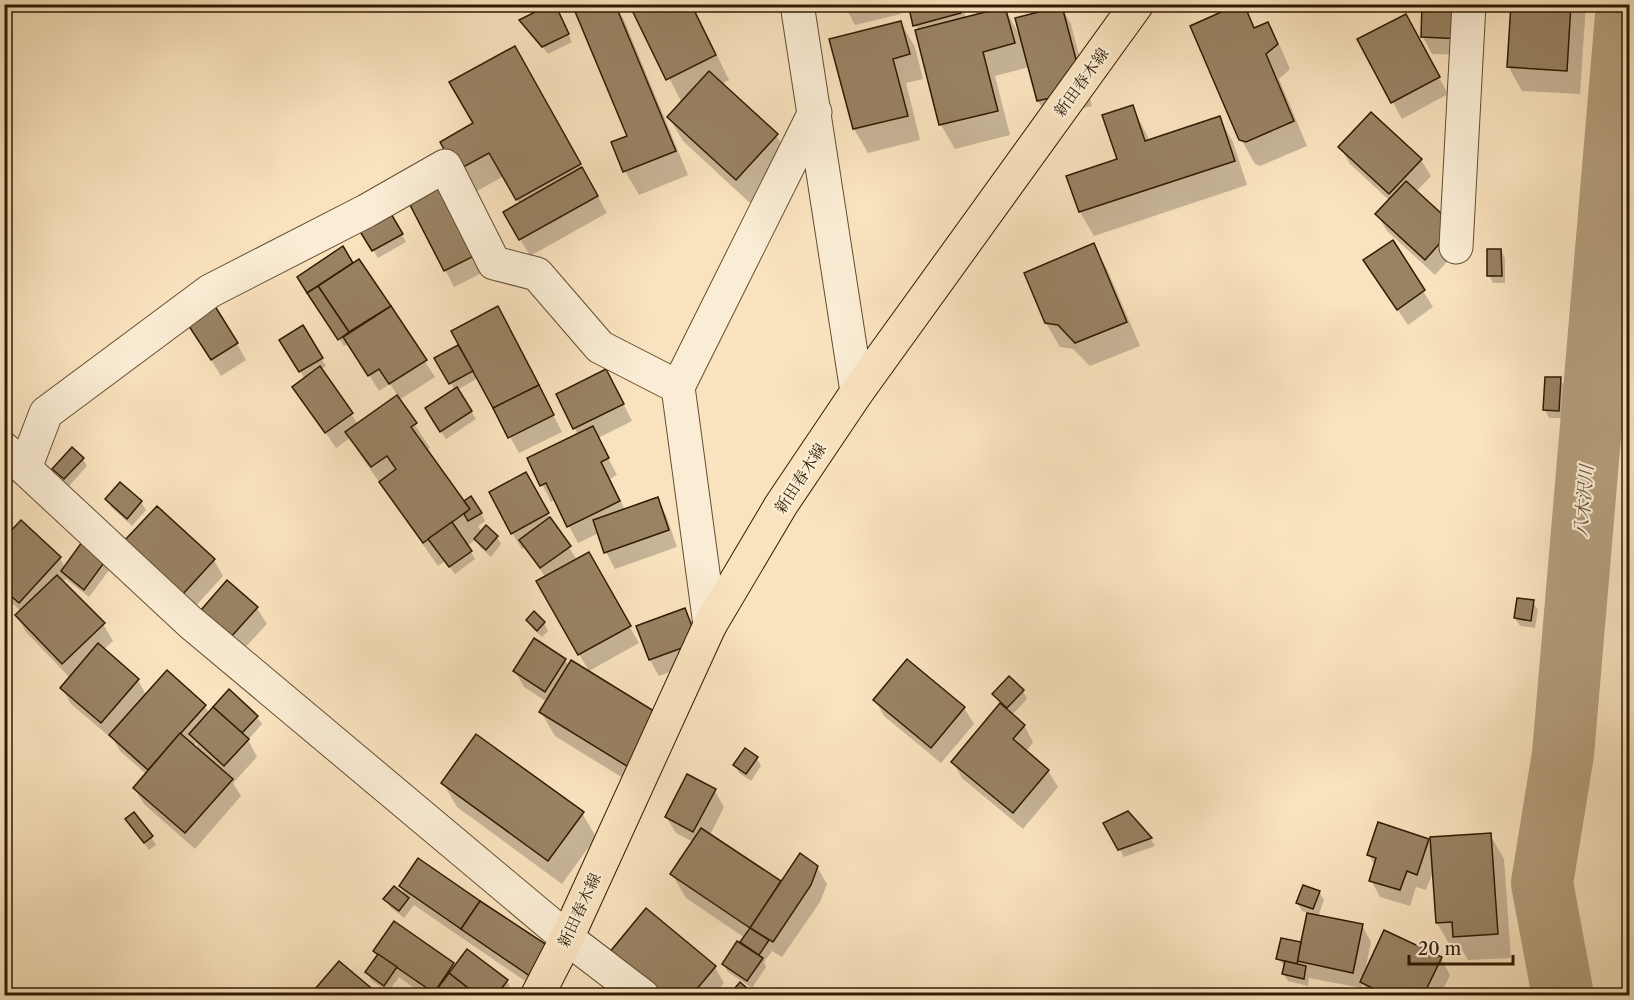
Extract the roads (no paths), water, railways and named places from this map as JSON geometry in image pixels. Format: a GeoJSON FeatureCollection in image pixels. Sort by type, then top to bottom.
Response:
{"type":"FeatureCollection","features":[{"type":"Feature","properties":{"kind":"main road","name":"新田春木線"},"geometry":{"type":"LineString","coordinates":[[537,996],[567,938],[711,625],[781,506],[857,392],[1137,4]]}},
{"type":"Feature","properties":{"kind":"street"},"geometry":{"type":"LineString","coordinates":[[797,4],[857,392]]}},
{"type":"Feature","properties":{"kind":"street"},"geometry":{"type":"LineString","coordinates":[[1456,247],[1469,4]]}},
{"type":"Feature","properties":{"kind":"street"},"geometry":{"type":"LineString","coordinates":[[711,625],[678,387],[815,112]]}},
{"type":"Feature","properties":{"kind":"street"},"geometry":{"type":"LineString","coordinates":[[643,996],[567,938],[190,622],[15,459],[46,413],[210,291],[366,211],[445,166],[494,263],[537,274],[600,347],[678,387]]}},
{"type":"Feature","properties":{"kind":"waterway","name":"八木沢川"},"geometry":{"type":"LineString","coordinates":[[1563,996],[1542,883],[1563,754],[1627,4]]}}]}
